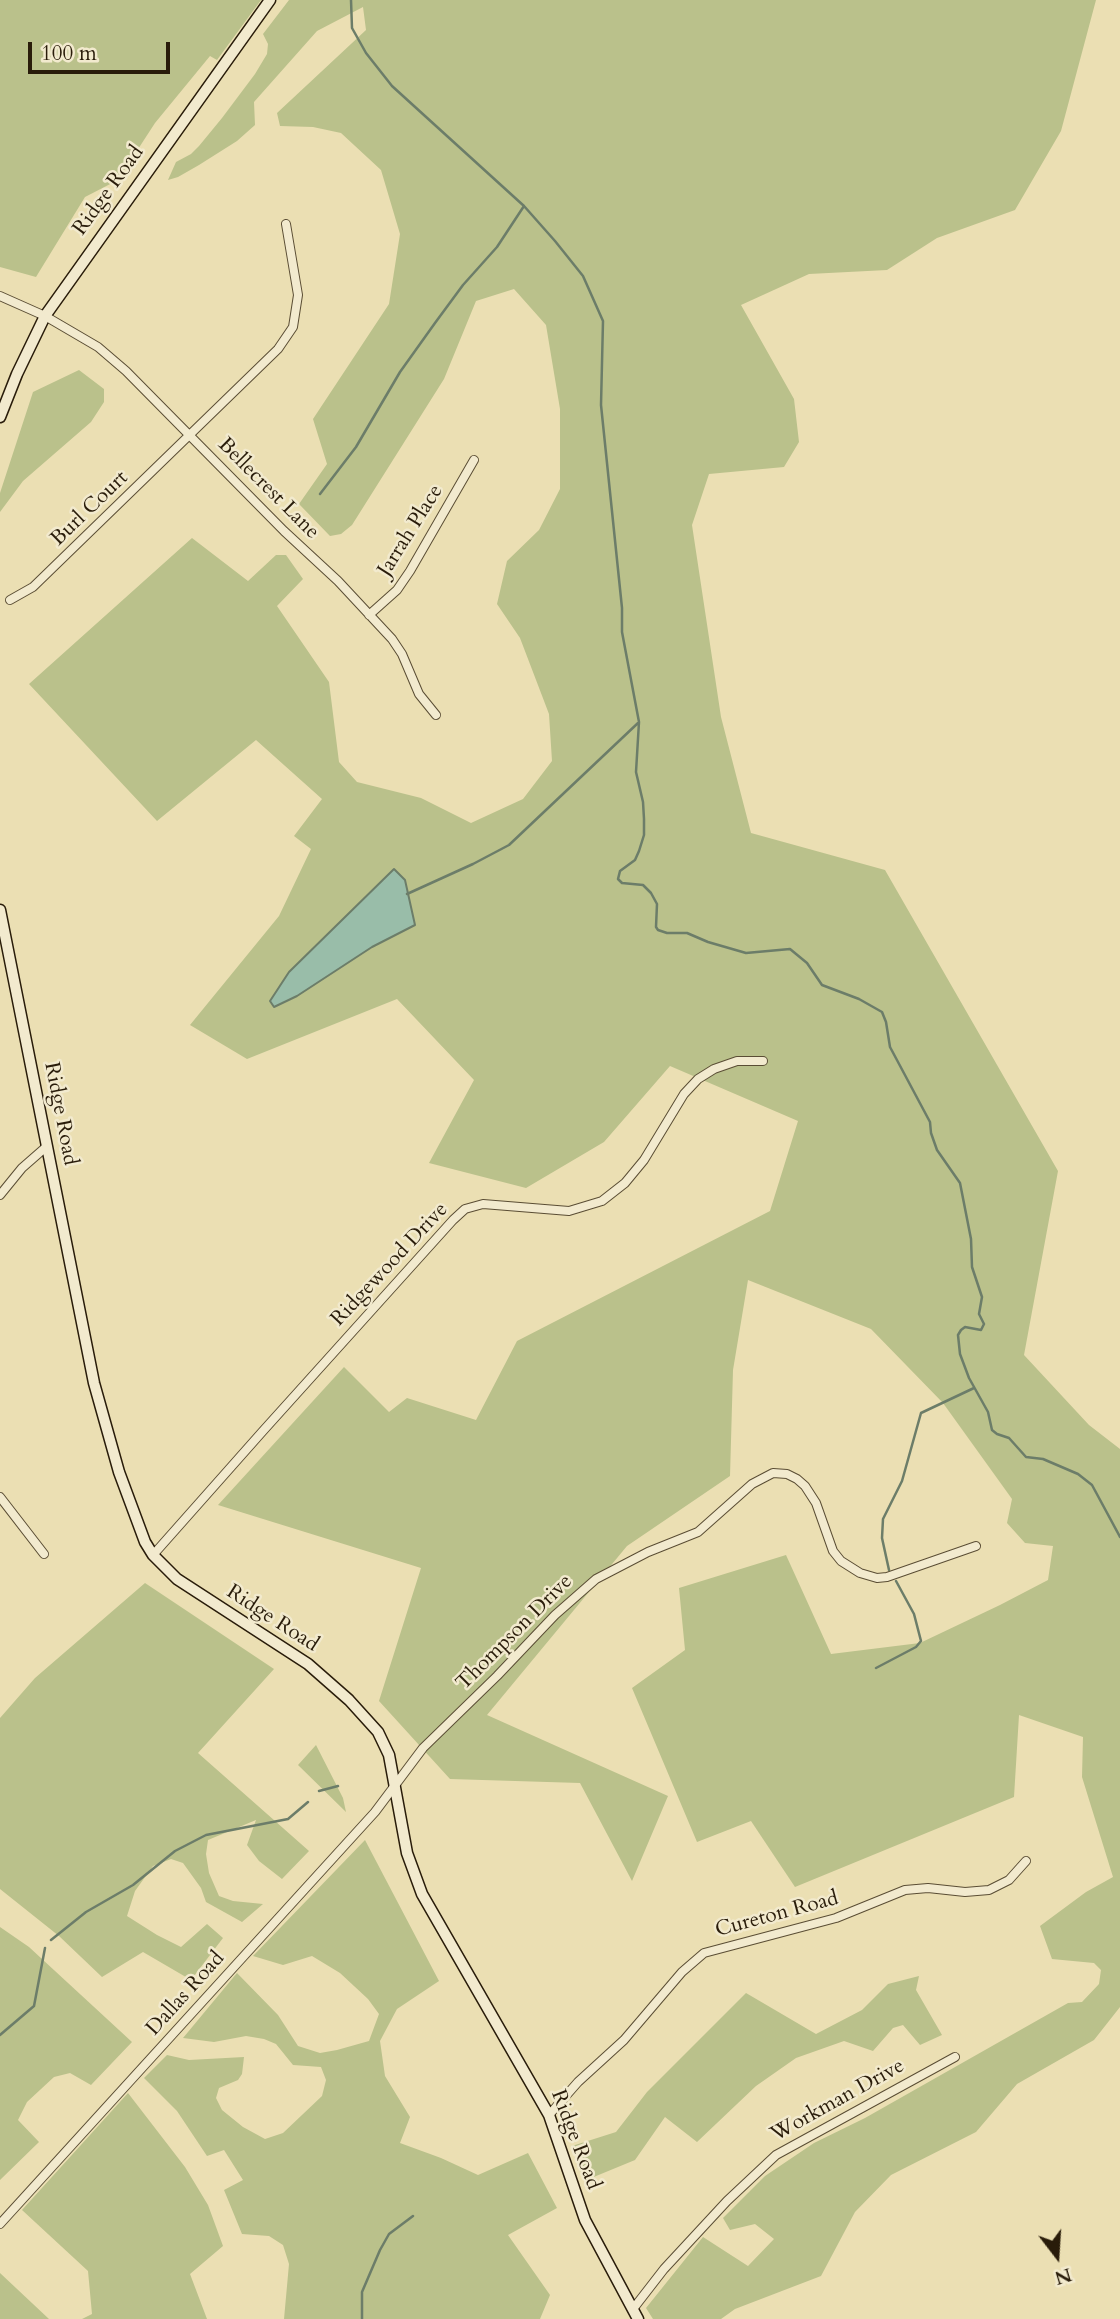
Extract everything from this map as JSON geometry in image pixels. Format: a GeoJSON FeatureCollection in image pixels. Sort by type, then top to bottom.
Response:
{"type":"FeatureCollection","features":[{"type":"Feature","properties":{"kind":"street","name":"Ridge Road"},"geometry":{"type":"LineString","coordinates":[[0,417],[16,374],[45,316],[270,0]]}},
{"type":"Feature","properties":{"kind":"street","name":"Burl Court"},"geometry":{"type":"LineString","coordinates":[[10,600],[33,587],[278,349],[293,327],[298,295],[286,224]]}},
{"type":"Feature","properties":{"kind":"street","name":"Bellecrest Lane"},"geometry":{"type":"LineString","coordinates":[[0,296],[45,316],[98,347],[126,371],[392,639],[402,654],[419,694],[436,715]]}},
{"type":"Feature","properties":{"kind":"street","name":"Jarrah Place"},"geometry":{"type":"LineString","coordinates":[[369,615],[397,590],[410,571],[474,460]]}},
{"type":"Feature","properties":{"kind":"street","name":"Ridge Road"},"geometry":{"type":"LineString","coordinates":[[0,910],[2,932],[78,1306],[105,1425],[134,1517],[153,1555],[188,1588],[287,1649],[349,1700],[378,1732],[389,1755],[407,1853],[422,1894],[548,2115],[585,2220],[636,2314]]}},
{"type":"Feature","properties":{"kind":"street","name":"Ridgewood Drive"},"geometry":{"type":"LineString","coordinates":[[153,1555],[465,1209],[483,1204],[569,1211],[602,1201],[632,1175],[684,1094],[698,1079],[714,1069],[737,1061],[763,1061]]}},
{"type":"Feature","properties":{"kind":"street"},"geometry":{"type":"LineString","coordinates":[[0,1195],[22,1168],[47,1147]]}},
{"type":"Feature","properties":{"kind":"street","name":"Thompson Drive"},"geometry":{"type":"LineString","coordinates":[[396,1785],[423,1748],[583,1590],[615,1567],[698,1532],[767,1474],[787,1474],[805,1486],[816,1503],[835,1554],[860,1573],[877,1578],[887,1577],[976,1546]]}},
{"type":"Feature","properties":{"kind":"street"},"geometry":{"type":"LineString","coordinates":[[0,1497],[44,1554]]}},
{"type":"Feature","properties":{"kind":"street","name":"Dallas Road"},"geometry":{"type":"LineString","coordinates":[[0,2224],[396,1785]]}},
{"type":"Feature","properties":{"kind":"street","name":"Cureton Road"},"geometry":{"type":"LineString","coordinates":[[548,2115],[578,2082],[624,2040],[682,1972],[704,1953],[836,1918],[905,1890],[989,1890],[1009,1880],[1026,1861]]}},
{"type":"Feature","properties":{"kind":"street","name":"Workman Drive"},"geometry":{"type":"LineString","coordinates":[[636,2314],[664,2269],[727,2201],[776,2155],[955,2057]]}},
{"type":"Feature","properties":{"kind":"green space"},"geometry":{"type":"Polygon","coordinates":[[[0,0],[261,0],[217,60],[210,56],[155,123],[118,180],[85,197],[36,277],[0,267],[0,0]]]}},
{"type":"Feature","properties":{"kind":"green space"},"geometry":{"type":"Polygon","coordinates":[[[289,0],[1096,0],[1061,131],[1015,210],[937,238],[887,270],[809,274],[741,305],[794,399],[799,442],[784,467],[709,474],[692,525],[721,717],[751,833],[885,870],[1058,1171],[1024,1355],[1089,1425],[1120,1449],[1120,2007],[1094,2040],[1017,2084],[976,2132],[891,2175],[855,2212],[821,2276],[735,2309],[721,2319],[653,2319],[646,2308],[703,2237],[748,2266],[774,2239],[755,2224],[730,2230],[723,2218],[765,2176],[814,2143],[865,2118],[1068,2003],[1082,2002],[1099,1984],[1101,1970],[1094,1963],[1052,1959],[1040,1926],[1086,1892],[1113,1877],[1082,1777],[1083,1737],[1019,1715],[1014,1797],[795,1887],[751,1821],[697,1842],[632,1688],[685,1650],[679,1588],[786,1555],[831,1654],[920,1643],[1000,1605],[1048,1580],[1053,1546],[1025,1543],[1007,1523],[1012,1499],[943,1403],[871,1329],[748,1280],[733,1370],[730,1476],[627,1546],[487,1715],[668,1796],[632,1881],[580,1783],[450,1779],[379,1701],[421,1568],[218,1505],[344,1367],[389,1412],[407,1398],[476,1420],[517,1341],[770,1211],[798,1121],[670,1066],[604,1142],[526,1188],[429,1163],[474,1080],[397,999],[247,1059],[190,1025],[279,916],[311,849],[294,836],[322,799],[256,740],[157,821],[29,684],[192,538],[248,581],[276,555],[286,555],[303,579],[277,606],[329,682],[339,762],[357,782],[421,798],[471,823],[523,799],[552,761],[549,714],[520,638],[497,604],[507,561],[539,530],[560,489],[560,409],[546,325],[514,289],[476,301],[444,379],[352,525],[341,534],[330,536],[299,504],[327,464],[313,419],[389,304],[400,234],[381,170],[341,133],[313,127],[280,126],[277,113],[366,30],[363,7],[317,31],[254,102],[255,125],[237,141],[178,177],[168,180],[176,162],[199,146],[255,74],[267,54],[268,44],[263,34],[289,0]]]}},
{"type":"Feature","properties":{"kind":"green space"},"geometry":{"type":"Polygon","coordinates":[[[79,370],[104,389],[104,402],[91,422],[23,481],[0,512],[0,493],[33,392],[79,370]]]}},
{"type":"Feature","properties":{"kind":"green space"},"geometry":{"type":"Polygon","coordinates":[[[145,1583],[274,1669],[198,1753],[309,1851],[282,1879],[259,1861],[247,1845],[256,1820],[208,1840],[206,1854],[209,1873],[219,1896],[233,1901],[263,1904],[242,1922],[206,1902],[201,1888],[183,1863],[171,1859],[153,1866],[135,1891],[127,1916],[181,1947],[207,1924],[223,1938],[191,1980],[143,1952],[102,1977],[59,1936],[0,1889],[0,1718],[35,1678],[145,1583]]]}},
{"type":"Feature","properties":{"kind":"green space"},"geometry":{"type":"Polygon","coordinates":[[[316,1745],[343,1798],[346,1812],[298,1765],[316,1745]]]}},
{"type":"Feature","properties":{"kind":"green space"},"geometry":{"type":"Polygon","coordinates":[[[365,1840],[439,1981],[397,2009],[380,2041],[385,2076],[410,2117],[400,2143],[478,2175],[528,2153],[557,2208],[508,2235],[550,2295],[540,2319],[284,2319],[289,2264],[283,2245],[269,2236],[242,2234],[224,2190],[243,2180],[224,2150],[207,2156],[177,2111],[144,2078],[167,2055],[189,2060],[244,2057],[242,2074],[238,2080],[219,2088],[216,2098],[222,2110],[243,2127],[265,2139],[283,2133],[322,2096],[326,2080],[321,2067],[293,2065],[276,2044],[246,2036],[214,2042],[183,2038],[237,1973],[278,2015],[298,2046],[320,2053],[369,2041],[379,2014],[368,1999],[340,1973],[312,1956],[283,1965],[253,1956],[365,1840]]]}},
{"type":"Feature","properties":{"kind":"green space"},"geometry":{"type":"Polygon","coordinates":[[[0,1927],[29,1947],[132,2042],[91,2085],[70,2073],[54,2077],[27,2102],[18,2120],[39,2142],[0,2180],[0,1927]]]}},
{"type":"Feature","properties":{"kind":"green space"},"geometry":{"type":"Polygon","coordinates":[[[919,1976],[916,1990],[942,2035],[920,2045],[903,2025],[893,2028],[873,2051],[844,2041],[796,2058],[756,2086],[697,2142],[665,2117],[635,2160],[584,2181],[572,2146],[616,2132],[647,2092],[746,1993],[816,2034],[862,2010],[888,1984],[919,1976]]]}},
{"type":"Feature","properties":{"kind":"green space"},"geometry":{"type":"Polygon","coordinates":[[[128,2093],[185,2167],[208,2205],[223,2246],[190,2274],[207,2319],[82,2319],[92,2314],[88,2271],[22,2210],[128,2093]]]}},
{"type":"Feature","properties":{"kind":"green space"},"geometry":{"type":"Polygon","coordinates":[[[0,2273],[49,2319],[0,2319],[0,2273]]]}},
{"type":"Feature","properties":{"kind":"shaded area"},"geometry":{"type":"Polygon","coordinates":[[[394,869],[405,880],[415,925],[372,947],[297,996],[274,1007],[270,1001],[289,972],[394,869]]]}},
{"type":"Feature","properties":{"kind":"waterway"},"geometry":{"type":"LineString","coordinates":[[351,0],[352,28],[366,53],[392,86],[524,206],[555,241],[583,276],[603,321],[601,405],[622,608],[622,632],[639,722],[636,772],[644,819],[644,835],[639,851],[635,860],[620,871],[618,879],[622,883],[643,885],[651,893],[657,904],[658,930],[687,933],[746,953],[790,949],[807,963],[822,985],[859,999],[882,1012],[890,1047],[930,1122],[937,1150],[960,1183],[971,1239],[972,1267],[982,1297],[979,1314],[984,1324],[981,1330],[965,1327],[961,1330],[958,1335],[960,1354],[969,1378],[988,1412],[992,1430],[1009,1438],[1026,1457],[1043,1459],[1078,1474],[1092,1485],[1120,1537]]}},
{"type":"Feature","properties":{"kind":"waterway"},"geometry":{"type":"LineString","coordinates":[[320,494],[356,447],[400,372],[463,285],[497,247],[524,206]]}},
{"type":"Feature","properties":{"kind":"waterway"},"geometry":{"type":"LineString","coordinates":[[407,894],[509,845],[638,723]]}},
{"type":"Feature","properties":{"kind":"waterway"},"geometry":{"type":"LineString","coordinates":[[889,1570],[882,1538],[883,1519],[902,1481],[921,1413],[974,1388]]}},
{"type":"Feature","properties":{"kind":"waterway"},"geometry":{"type":"LineString","coordinates":[[876,1668],[916,1647],[921,1641],[914,1614],[896,1581]]}},
{"type":"Feature","properties":{"kind":"waterway"},"geometry":{"type":"LineString","coordinates":[[319,1791],[338,1786]]}},
{"type":"Feature","properties":{"kind":"waterway"},"geometry":{"type":"LineString","coordinates":[[51,1940],[86,1912],[133,1885],[175,1851],[206,1835],[288,1819],[308,1802]]}},
{"type":"Feature","properties":{"kind":"waterway"},"geometry":{"type":"LineString","coordinates":[[0,2035],[34,2006],[45,1948]]}},
{"type":"Feature","properties":{"kind":"waterway"},"geometry":{"type":"LineString","coordinates":[[362,2319],[362,2292],[380,2250],[389,2234],[413,2216]]}}]}
